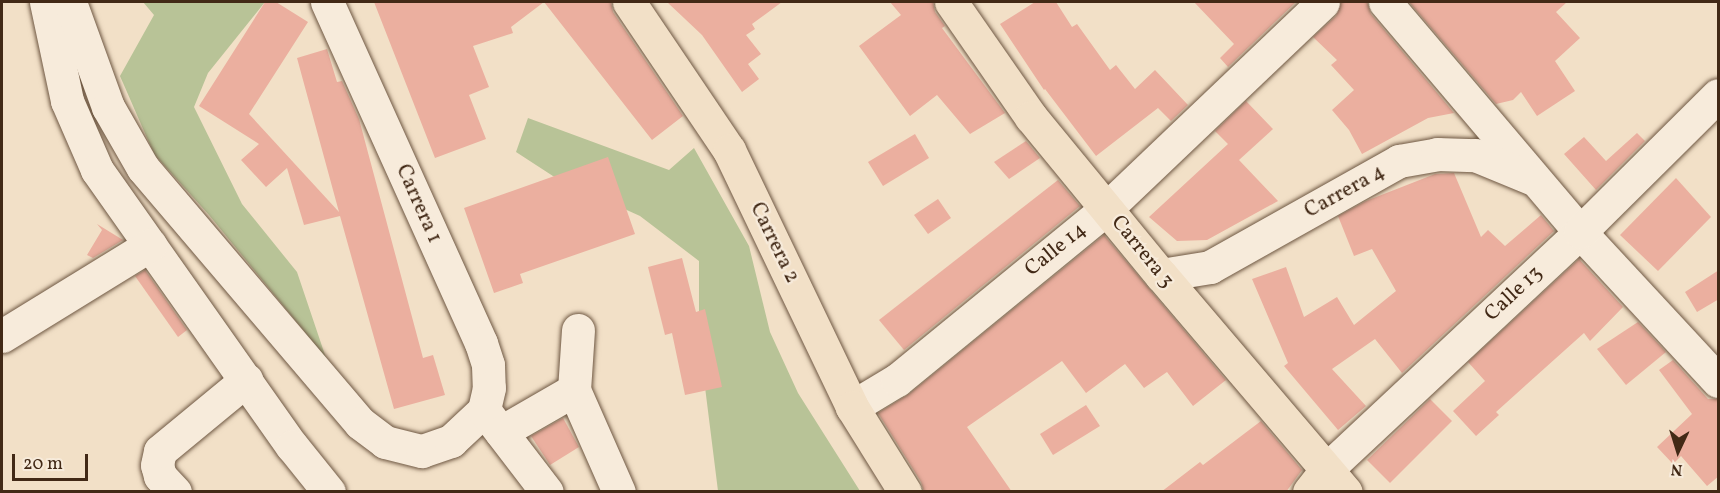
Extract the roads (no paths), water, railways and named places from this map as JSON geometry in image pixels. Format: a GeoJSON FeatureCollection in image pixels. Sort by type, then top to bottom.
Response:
{"type":"FeatureCollection","features":[{"type":"Feature","properties":{"kind":"main road","name":"Carrera 3"},"geometry":{"type":"LineString","coordinates":[[951,2],[1030,117],[1107,208],[1327,484]]}},
{"type":"Feature","properties":{"kind":"main road","name":"Carrera 2"},"geometry":{"type":"LineString","coordinates":[[634,3],[729,150],[852,407],[905,492]]}},
{"type":"Feature","properties":{"kind":"street"},"geometry":{"type":"LineString","coordinates":[[46,2],[67,101],[97,170],[292,446],[329,492]]}},
{"type":"Feature","properties":{"kind":"street"},"geometry":{"type":"LineString","coordinates":[[70,2],[108,107],[143,168],[360,423],[385,442],[422,451],[574,390]]}},
{"type":"Feature","properties":{"kind":"street","name":"Carrera 1"},"geometry":{"type":"LineString","coordinates":[[327,2],[481,343],[488,365],[492,421]]}},
{"type":"Feature","properties":{"kind":"street","name":"Calle 14"},"geometry":{"type":"LineString","coordinates":[[852,407],[897,380],[1107,208],[1323,2]]}},
{"type":"Feature","properties":{"kind":"street","name":"Carrera 4"},"geometry":{"type":"LineString","coordinates":[[1385,2],[1580,232],[1719,381]]}},
{"type":"Feature","properties":{"kind":"street","name":"Calle 13"},"geometry":{"type":"LineString","coordinates":[[1327,484],[1719,95]]}},
{"type":"Feature","properties":{"kind":"street","name":"Carrera 4"},"geometry":{"type":"LineString","coordinates":[[1161,275],[1210,267],[1399,161],[1437,154],[1475,155],[1535,180]]}},
{"type":"Feature","properties":{"kind":"street"},"geometry":{"type":"LineString","coordinates":[[2,336],[150,245]]}},
{"type":"Feature","properties":{"kind":"street"},"geometry":{"type":"LineString","coordinates":[[578,330],[574,390],[619,492]]}},
{"type":"Feature","properties":{"kind":"street"},"geometry":{"type":"LineString","coordinates":[[175,492],[160,476],[157,465],[160,451],[246,380]]}},
{"type":"Feature","properties":{"kind":"street"},"geometry":{"type":"LineString","coordinates":[[492,421],[547,492]]}}]}
